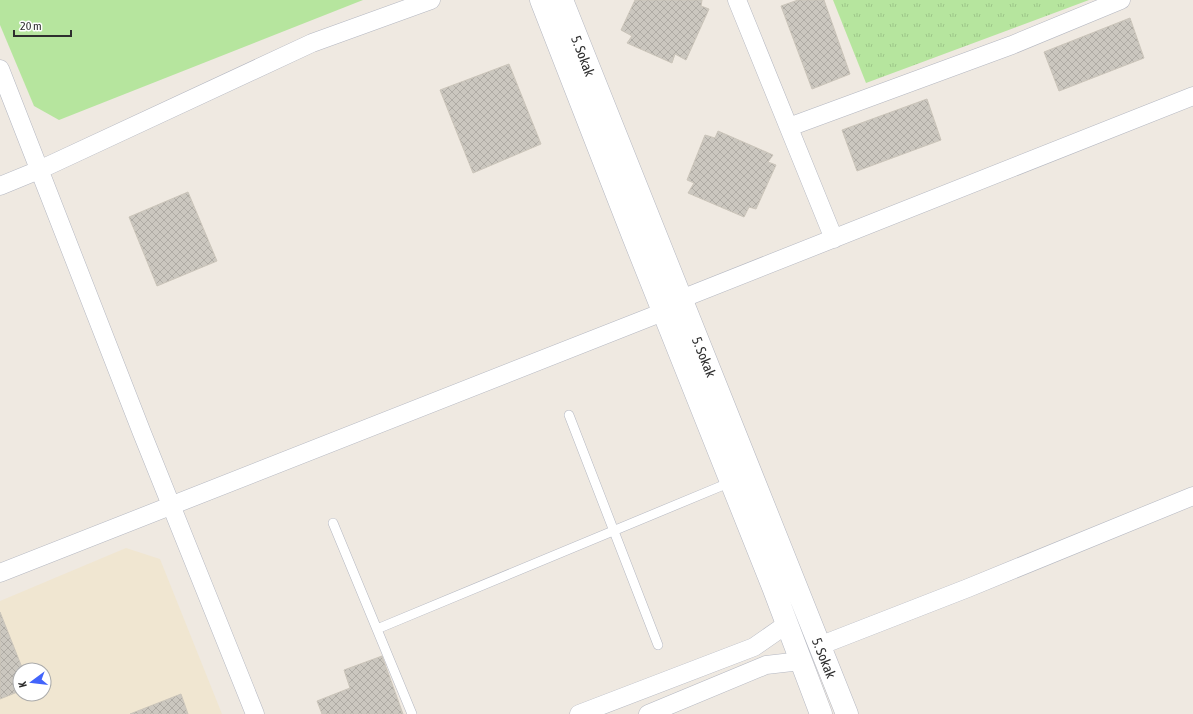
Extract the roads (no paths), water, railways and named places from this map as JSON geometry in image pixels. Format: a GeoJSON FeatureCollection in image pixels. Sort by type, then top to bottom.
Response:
{"type":"FeatureCollection","features":[{"type":"Feature","properties":{"kind":"street"},"geometry":{"type":"LineString","coordinates":[[0,186],[39,170],[312,43],[431,0]]}},
{"type":"Feature","properties":{"kind":"street","name":"5. Sokak"},"geometry":{"type":"LineString","coordinates":[[541,0],[663,312],[819,646],[847,714]]}},
{"type":"Feature","properties":{"kind":"street","name":"5. Sokak"},"geometry":{"type":"LineString","coordinates":[[562,0],[680,299],[741,479],[787,624],[820,714]]}},
{"type":"Feature","properties":{"kind":"street"},"geometry":{"type":"LineString","coordinates":[[789,127],[1012,45],[1121,0]]}},
{"type":"Feature","properties":{"kind":"street"},"geometry":{"type":"LineString","coordinates":[[740,1],[834,239]]}},
{"type":"Feature","properties":{"kind":"street"},"geometry":{"type":"LineString","coordinates":[[0,69],[171,506],[255,714]]}},
{"type":"Feature","properties":{"kind":"street"},"geometry":{"type":"LineString","coordinates":[[680,299],[1193,96]]}},
{"type":"Feature","properties":{"kind":"street"},"geometry":{"type":"LineString","coordinates":[[0,572],[663,312]]}},
{"type":"Feature","properties":{"kind":"street"},"geometry":{"type":"LineString","coordinates":[[819,646],[968,588],[1193,496]]}},
{"type":"Feature","properties":{"kind":"street"},"geometry":{"type":"LineString","coordinates":[[579,714],[754,647],[787,624]]}},
{"type":"Feature","properties":{"kind":"street"},"geometry":{"type":"LineString","coordinates":[[648,714],[766,665],[801,661]]}},
{"type":"Feature","properties":{"kind":"lane"},"geometry":{"type":"LineString","coordinates":[[569,415],[658,645]]}},
{"type":"Feature","properties":{"kind":"lane"},"geometry":{"type":"LineString","coordinates":[[377,629],[741,479]]}},
{"type":"Feature","properties":{"kind":"lane"},"geometry":{"type":"LineString","coordinates":[[332,523],[412,714]]}}]}
